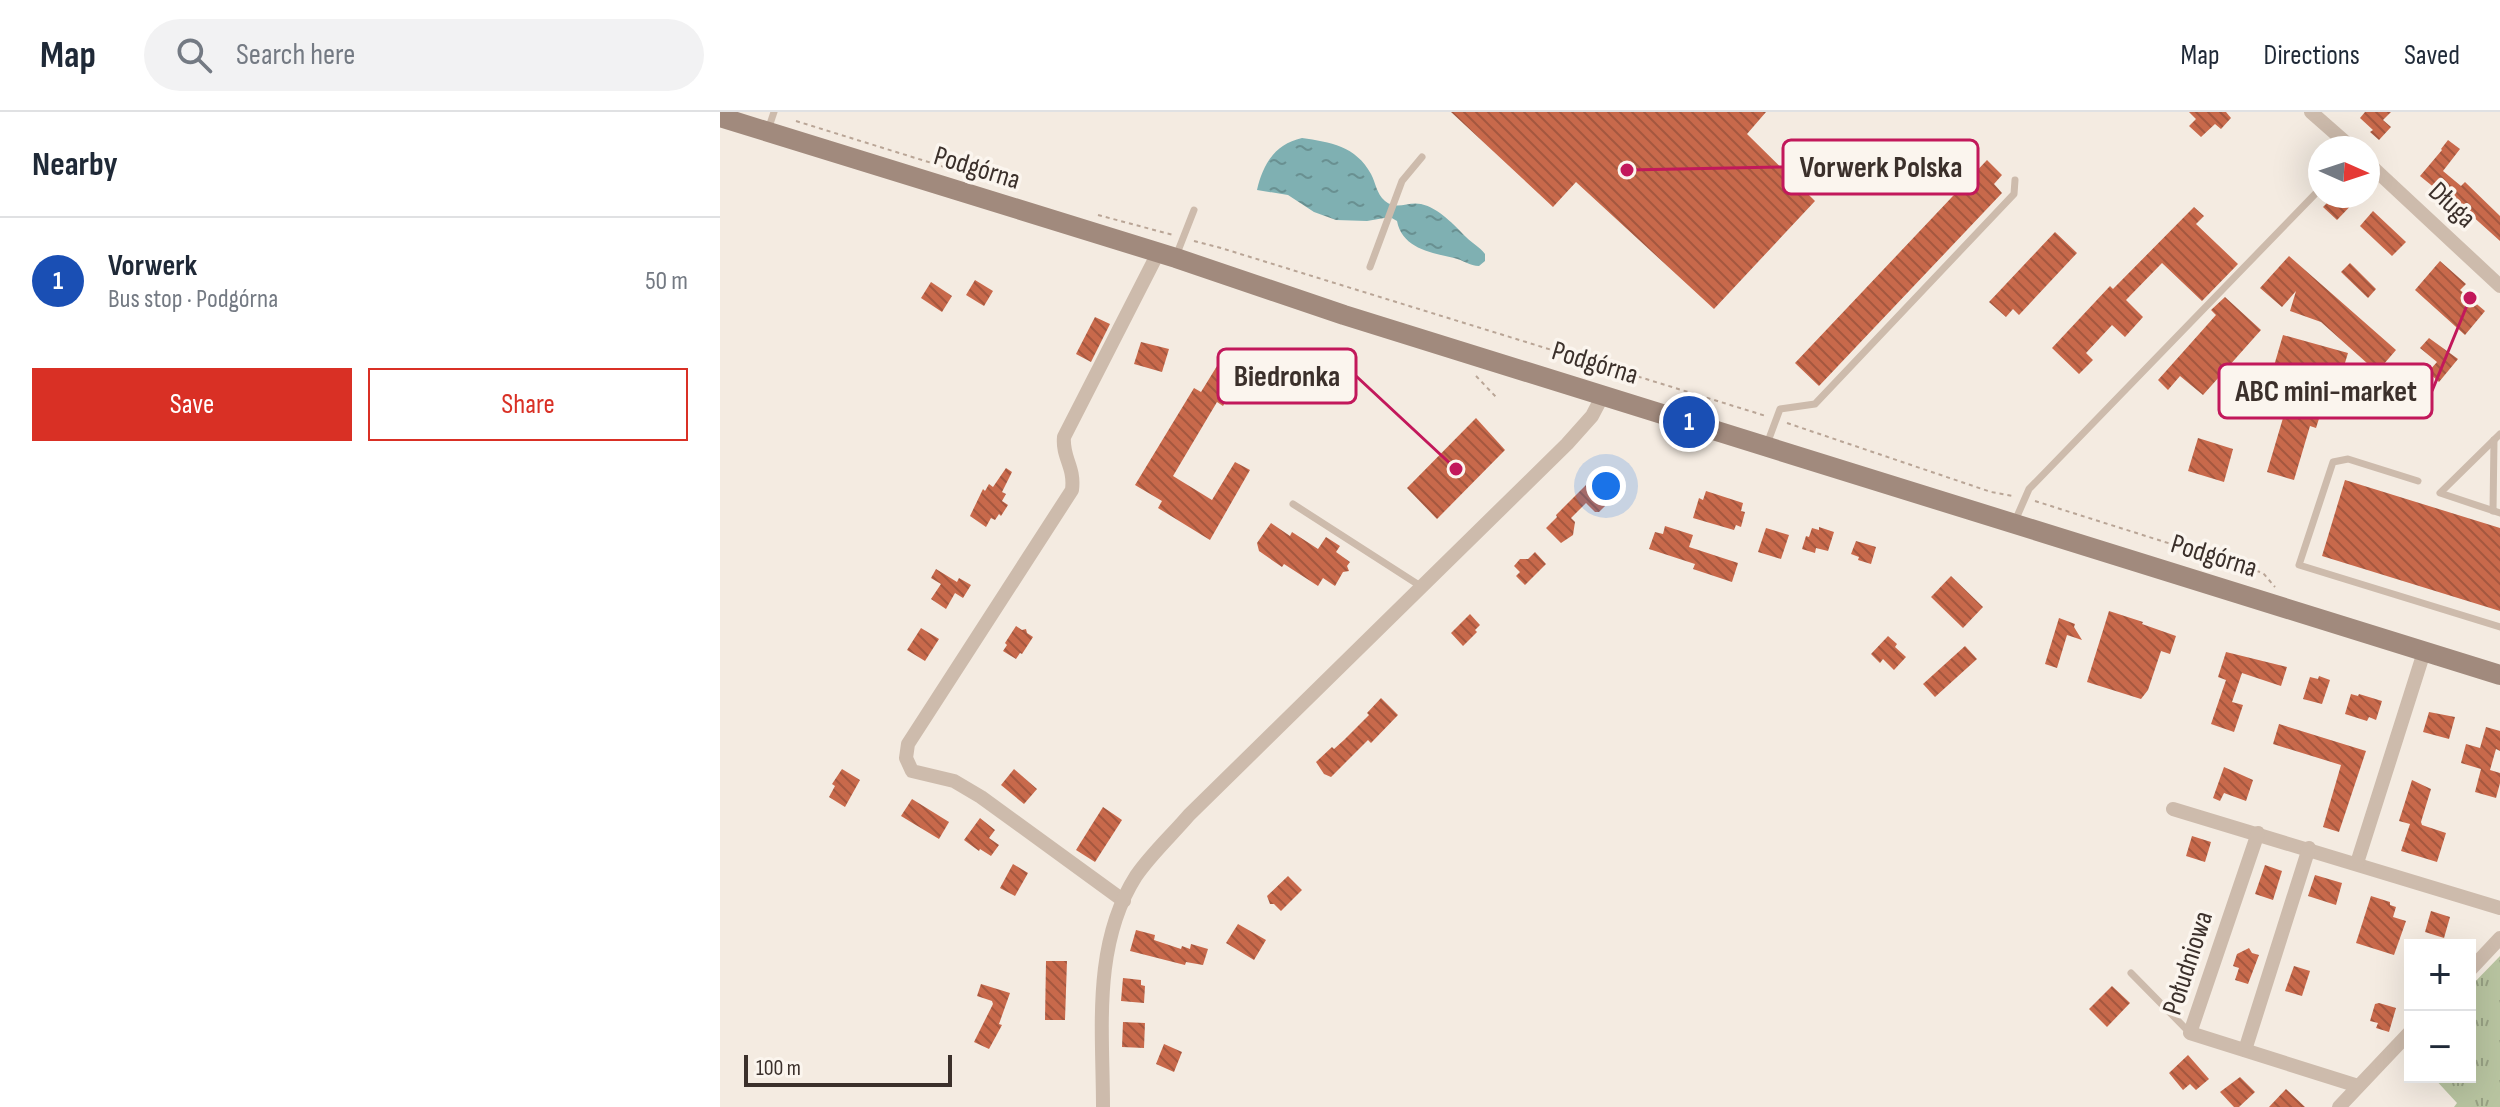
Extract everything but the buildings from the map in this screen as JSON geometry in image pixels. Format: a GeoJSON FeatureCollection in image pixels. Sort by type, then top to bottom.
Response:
{"type":"FeatureCollection","features":[{"type":"Feature","properties":{"kind":"main road","name":"Podgórna"},"geometry":{"type":"LineString","coordinates":[[720,117],[772,120],[1172,250],[1344,315],[2500,675]]}},
{"type":"Feature","properties":{"kind":"street"},"geometry":{"type":"LineString","coordinates":[[2311,112],[2329,118],[2343,136]]}},
{"type":"Feature","properties":{"kind":"street","name":"Długa"},"geometry":{"type":"LineString","coordinates":[[2380,174],[2500,286]]}},
{"type":"Feature","properties":{"kind":"street"},"geometry":{"type":"LineString","coordinates":[[1124,901],[981,797],[954,781],[912,771],[906,758],[908,744],[1072,490],[1072,465],[1063,447],[1064,437],[1172,250]]}},
{"type":"Feature","properties":{"kind":"street"},"geometry":{"type":"LineString","coordinates":[[1103,1107],[1105,965],[1113,926],[1136,876],[1189,815],[1567,444],[1592,416],[1603,395]]}},
{"type":"Feature","properties":{"kind":"street"},"geometry":{"type":"LineString","coordinates":[[2357,863],[2424,652]]}},
{"type":"Feature","properties":{"kind":"street"},"geometry":{"type":"LineString","coordinates":[[2173,809],[2500,908]]}},
{"type":"Feature","properties":{"kind":"street","name":"Południowa"},"geometry":{"type":"LineString","coordinates":[[2258,833],[2190,1033],[2358,1086]]}},
{"type":"Feature","properties":{"kind":"street"},"geometry":{"type":"LineString","coordinates":[[2245,1050],[2309,848]]}},
{"type":"Feature","properties":{"kind":"street"},"geometry":{"type":"LineString","coordinates":[[2476,964],[2500,938]]}},
{"type":"Feature","properties":{"kind":"street"},"geometry":{"type":"LineString","coordinates":[[2339,1107],[2404,1038]]}},
{"type":"Feature","properties":{"kind":"lane"},"geometry":{"type":"LineString","coordinates":[[1370,267],[1402,181],[1422,157]]}},
{"type":"Feature","properties":{"kind":"lane"},"geometry":{"type":"LineString","coordinates":[[1766,446],[1780,409],[1815,404],[2014,194],[2015,180]]}},
{"type":"Feature","properties":{"kind":"lane"},"geometry":{"type":"LineString","coordinates":[[2015,523],[2029,489],[2308,201]]}},
{"type":"Feature","properties":{"kind":"lane"},"geometry":{"type":"LineString","coordinates":[[1172,250],[1194,210]]}},
{"type":"Feature","properties":{"kind":"lane"},"geometry":{"type":"LineString","coordinates":[[2497,437],[2497,512],[2440,493],[2497,437]]}},
{"type":"Feature","properties":{"kind":"lane"},"geometry":{"type":"LineString","coordinates":[[2418,481],[2348,459],[2333,462],[2299,565],[2500,627]]}},
{"type":"Feature","properties":{"kind":"lane"},"geometry":{"type":"LineString","coordinates":[[1293,504],[1422,587]]}},
{"type":"Feature","properties":{"kind":"lane"},"geometry":{"type":"LineString","coordinates":[[2131,973],[2190,1033]]}},
{"type":"Feature","properties":{"kind":"path"},"geometry":{"type":"LineString","coordinates":[[772,120],[951,169]]}},
{"type":"Feature","properties":{"kind":"path"},"geometry":{"type":"LineString","coordinates":[[1095,214],[1172,250],[1221,248],[1776,420],[1991,492],[2060,507],[2263,573],[2283,597]]}},
{"type":"Feature","properties":{"kind":"green space"},"geometry":{"type":"Polygon","coordinates":[[[2500,956],[2500,1107],[2454,1107],[2457,1103],[2439,1083],[2476,1083],[2476,981],[2500,956]]]}},
{"type":"Feature","properties":{"kind":"water"},"geometry":{"type":"Polygon","coordinates":[[[1302,138],[1350,151],[1365,165],[1385,201],[1398,206],[1416,203],[1434,209],[1481,249],[1485,261],[1476,266],[1419,248],[1405,237],[1397,221],[1390,217],[1367,221],[1336,220],[1314,212],[1288,195],[1257,190],[1263,172],[1277,150],[1302,138]]]}},
{"type":"Feature","properties":{"kind":"place","name":"Vorwerk Polska"},"geometry":{"type":"Point","coordinates":[1627,170]}},
{"type":"Feature","properties":{"kind":"place","name":"ABC mini-market"},"geometry":{"type":"Point","coordinates":[2470,298]}},
{"type":"Feature","properties":{"kind":"place","name":"Vorwerk"},"geometry":{"type":"Point","coordinates":[1689,422]}},
{"type":"Feature","properties":{"kind":"place","name":"Biedronka"},"geometry":{"type":"Point","coordinates":[1456,469]}}]}
